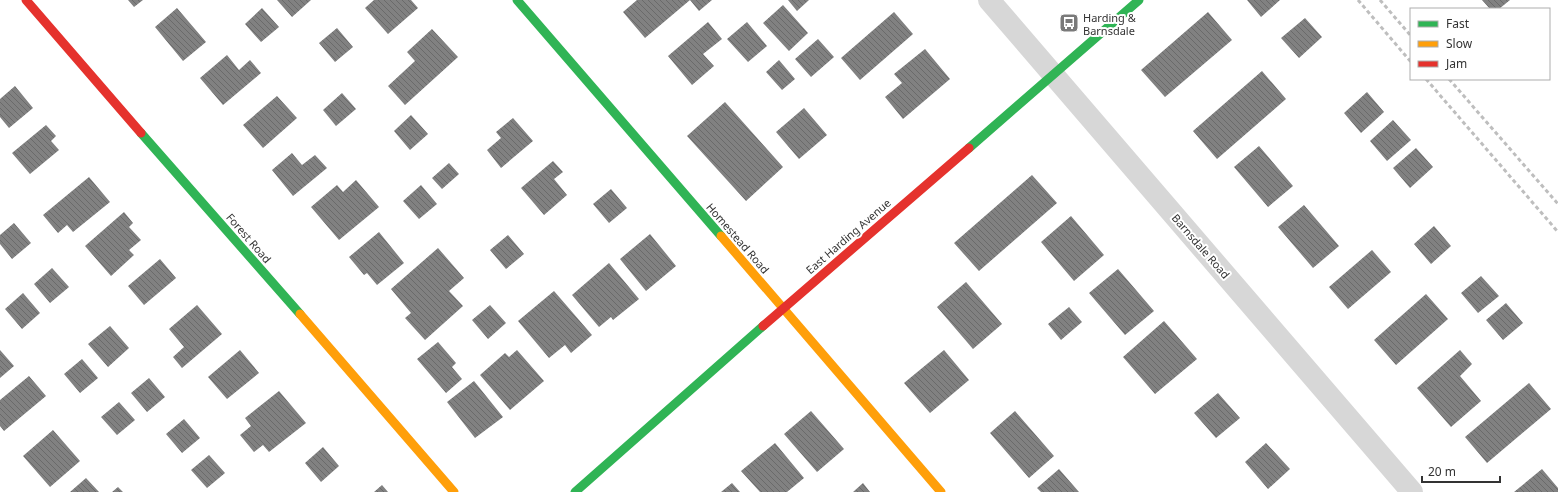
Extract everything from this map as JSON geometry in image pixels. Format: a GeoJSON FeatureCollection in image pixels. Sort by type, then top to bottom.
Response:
{"type":"FeatureCollection","features":[{"type":"Feature","properties":{"kind":"street","name":"Forest Road"},"geometry":{"type":"LineString","coordinates":[[26,0],[454,492]]}},
{"type":"Feature","properties":{"kind":"street","name":"Homestead Road"},"geometry":{"type":"LineString","coordinates":[[517,0],[940,492]]}},
{"type":"Feature","properties":{"kind":"street","name":"Barnsdale Road"},"geometry":{"type":"LineString","coordinates":[[989,0],[1412,492]]}},
{"type":"Feature","properties":{"kind":"street","name":"East Harding Avenue"},"geometry":{"type":"LineString","coordinates":[[574,492],[783,308],[1139,0]]}},
{"type":"Feature","properties":{"kind":"building"},"geometry":{"type":"Polygon","coordinates":[[[128,0],[143,0],[134,7],[128,0]]]}},
{"type":"Feature","properties":{"kind":"building"},"geometry":{"type":"Polygon","coordinates":[[[277,0],[311,0],[292,17],[277,0]]]}},
{"type":"Feature","properties":{"kind":"building"},"geometry":{"type":"Polygon","coordinates":[[[374,0],[411,0],[418,8],[388,34],[365,8],[374,0]]]}},
{"type":"Feature","properties":{"kind":"building"},"geometry":{"type":"Polygon","coordinates":[[[637,0],[690,0],[645,38],[623,12],[637,0]]]}},
{"type":"Feature","properties":{"kind":"building"},"geometry":{"type":"Polygon","coordinates":[[[690,0],[712,0],[699,11],[690,0]]]}},
{"type":"Feature","properties":{"kind":"building"},"geometry":{"type":"Polygon","coordinates":[[[788,0],[809,0],[797,11],[788,0]]]}},
{"type":"Feature","properties":{"kind":"building"},"geometry":{"type":"Polygon","coordinates":[[[1247,0],[1280,0],[1261,17],[1247,0]]]}},
{"type":"Feature","properties":{"kind":"building"},"geometry":{"type":"Polygon","coordinates":[[[1482,0],[1510,0],[1500,8],[1489,8],[1482,0]]]}},
{"type":"Feature","properties":{"kind":"building"},"geometry":{"type":"Polygon","coordinates":[[[783,5],[808,33],[789,51],[763,23],[783,5]]]}},
{"type":"Feature","properties":{"kind":"building"},"geometry":{"type":"Polygon","coordinates":[[[177,8],[206,42],[183,61],[155,27],[177,8]]]}},
{"type":"Feature","properties":{"kind":"building"},"geometry":{"type":"Polygon","coordinates":[[[262,8],[279,27],[261,42],[245,24],[262,8]]]}},
{"type":"Feature","properties":{"kind":"building"},"geometry":{"type":"Polygon","coordinates":[[[894,12],[913,34],[860,80],[841,58],[894,12]]]}},
{"type":"Feature","properties":{"kind":"building"},"geometry":{"type":"Polygon","coordinates":[[[1208,12],[1232,40],[1165,97],[1141,70],[1208,12]]]}},
{"type":"Feature","properties":{"kind":"building"},"geometry":{"type":"Polygon","coordinates":[[[1305,18],[1322,37],[1299,58],[1281,38],[1305,18]]]}},
{"type":"Feature","properties":{"kind":"building"},"geometry":{"type":"Polygon","coordinates":[[[708,22],[722,39],[703,54],[714,66],[692,85],[668,56],[708,22]]]}},
{"type":"Feature","properties":{"kind":"building"},"geometry":{"type":"Polygon","coordinates":[[[747,22],[767,46],[748,62],[727,39],[747,22]]]}},
{"type":"Feature","properties":{"kind":"building"},"geometry":{"type":"Polygon","coordinates":[[[337,28],[353,47],[335,62],[319,43],[337,28]]]}},
{"type":"Feature","properties":{"kind":"building"},"geometry":{"type":"Polygon","coordinates":[[[432,29],[458,57],[405,105],[388,86],[415,61],[407,52],[432,29]]]}},
{"type":"Feature","properties":{"kind":"building"},"geometry":{"type":"Polygon","coordinates":[[[818,39],[834,57],[811,77],[795,59],[818,39]]]}},
{"type":"Feature","properties":{"kind":"building"},"geometry":{"type":"Polygon","coordinates":[[[925,49],[950,79],[903,119],[885,97],[902,83],[894,74],[925,49]]]}},
{"type":"Feature","properties":{"kind":"building"},"geometry":{"type":"Polygon","coordinates":[[[227,55],[239,70],[250,60],[261,73],[223,105],[200,78],[227,55]]]}},
{"type":"Feature","properties":{"kind":"building"},"geometry":{"type":"Polygon","coordinates":[[[779,60],[795,79],[782,90],[766,72],[779,60]]]}},
{"type":"Feature","properties":{"kind":"building"},"geometry":{"type":"Polygon","coordinates":[[[1262,71],[1286,99],[1217,159],[1193,131],[1262,71]]]}},
{"type":"Feature","properties":{"kind":"building"},"geometry":{"type":"Polygon","coordinates":[[[15,86],[33,108],[9,128],[0,117],[0,99],[15,86]]]}},
{"type":"Feature","properties":{"kind":"building"},"geometry":{"type":"Polygon","coordinates":[[[1367,92],[1384,112],[1361,133],[1344,113],[1367,92]]]}},
{"type":"Feature","properties":{"kind":"building"},"geometry":{"type":"Polygon","coordinates":[[[342,93],[356,109],[336,126],[323,110],[342,93]]]}},
{"type":"Feature","properties":{"kind":"building"},"geometry":{"type":"Polygon","coordinates":[[[277,96],[297,118],[263,148],[243,125],[277,96]]]}},
{"type":"Feature","properties":{"kind":"building"},"geometry":{"type":"Polygon","coordinates":[[[725,102],[783,167],[746,201],[687,136],[725,102]]]}},
{"type":"Feature","properties":{"kind":"building"},"geometry":{"type":"Polygon","coordinates":[[[804,108],[827,135],[799,159],[776,132],[804,108]]]}},
{"type":"Feature","properties":{"kind":"building"},"geometry":{"type":"Polygon","coordinates":[[[411,115],[428,134],[410,150],[394,131],[411,115]]]}},
{"type":"Feature","properties":{"kind":"building"},"geometry":{"type":"Polygon","coordinates":[[[513,118],[533,141],[501,168],[487,150],[501,138],[496,132],[513,118]]]}},
{"type":"Feature","properties":{"kind":"building"},"geometry":{"type":"Polygon","coordinates":[[[1393,120],[1411,140],[1387,161],[1370,141],[1393,120]]]}},
{"type":"Feature","properties":{"kind":"building"},"geometry":{"type":"Polygon","coordinates":[[[46,125],[56,136],[51,141],[59,150],[30,174],[12,153],[46,125]]]}},
{"type":"Feature","properties":{"kind":"building"},"geometry":{"type":"Polygon","coordinates":[[[1259,146],[1293,186],[1268,207],[1234,167],[1259,146]]]}},
{"type":"Feature","properties":{"kind":"building"},"geometry":{"type":"Polygon","coordinates":[[[1416,148],[1433,167],[1410,188],[1393,168],[1416,148]]]}},
{"type":"Feature","properties":{"kind":"building"},"geometry":{"type":"Polygon","coordinates":[[[292,153],[302,165],[315,155],[327,168],[293,196],[272,170],[292,153]]]}},
{"type":"Feature","properties":{"kind":"building"},"geometry":{"type":"Polygon","coordinates":[[[553,161],[563,172],[554,179],[567,195],[544,215],[521,188],[553,161]]]}},
{"type":"Feature","properties":{"kind":"building"},"geometry":{"type":"Polygon","coordinates":[[[449,163],[459,174],[442,189],[432,178],[449,163]]]}},
{"type":"Feature","properties":{"kind":"building"},"geometry":{"type":"Polygon","coordinates":[[[1032,175],[1057,203],[979,271],[954,243],[1032,175]]]}},
{"type":"Feature","properties":{"kind":"building"},"geometry":{"type":"Polygon","coordinates":[[[89,177],[110,202],[73,232],[67,225],[58,233],[43,215],[89,177]]]}},
{"type":"Feature","properties":{"kind":"building"},"geometry":{"type":"Polygon","coordinates":[[[356,180],[379,207],[339,240],[311,207],[337,185],[343,192],[356,180]]]}},
{"type":"Feature","properties":{"kind":"building"},"geometry":{"type":"Polygon","coordinates":[[[421,185],[437,204],[419,219],[403,201],[421,185]]]}},
{"type":"Feature","properties":{"kind":"building"},"geometry":{"type":"Polygon","coordinates":[[[611,189],[627,208],[609,223],[593,204],[611,189]]]}},
{"type":"Feature","properties":{"kind":"building"},"geometry":{"type":"Polygon","coordinates":[[[1304,205],[1339,246],[1313,268],[1278,227],[1304,205]]]}},
{"type":"Feature","properties":{"kind":"building"},"geometry":{"type":"Polygon","coordinates":[[[124,212],[133,223],[129,227],[141,240],[129,250],[134,255],[111,276],[85,246],[124,212]]]}},
{"type":"Feature","properties":{"kind":"building"},"geometry":{"type":"Polygon","coordinates":[[[1071,216],[1104,255],[1074,281],[1041,242],[1071,216]]]}},
{"type":"Feature","properties":{"kind":"building"},"geometry":{"type":"Polygon","coordinates":[[[14,223],[31,243],[12,259],[0,244],[0,235],[14,223]]]}},
{"type":"Feature","properties":{"kind":"building"},"geometry":{"type":"Polygon","coordinates":[[[1434,226],[1451,246],[1431,264],[1414,244],[1434,226]]]}},
{"type":"Feature","properties":{"kind":"building"},"geometry":{"type":"Polygon","coordinates":[[[379,232],[404,263],[377,285],[367,273],[364,275],[349,257],[379,232]]]}},
{"type":"Feature","properties":{"kind":"building"},"geometry":{"type":"Polygon","coordinates":[[[650,234],[676,266],[646,291],[620,259],[650,234]]]}},
{"type":"Feature","properties":{"kind":"building"},"geometry":{"type":"Polygon","coordinates":[[[508,235],[524,254],[506,269],[490,250],[508,235]]]}},
{"type":"Feature","properties":{"kind":"building"},"geometry":{"type":"Polygon","coordinates":[[[438,248],[464,278],[449,291],[463,306],[425,340],[405,318],[411,313],[391,289],[438,248]]]}},
{"type":"Feature","properties":{"kind":"building"},"geometry":{"type":"Polygon","coordinates":[[[1372,250],[1391,272],[1348,309],[1329,287],[1372,250]]]}},
{"type":"Feature","properties":{"kind":"building"},"geometry":{"type":"Polygon","coordinates":[[[160,259],[176,278],[144,305],[128,286],[160,259]]]}},
{"type":"Feature","properties":{"kind":"building"},"geometry":{"type":"Polygon","coordinates":[[[609,263],[639,299],[613,320],[611,317],[599,327],[572,295],[609,263]]]}},
{"type":"Feature","properties":{"kind":"building"},"geometry":{"type":"Polygon","coordinates":[[[52,268],[69,287],[50,303],[34,284],[52,268]]]}},
{"type":"Feature","properties":{"kind":"building"},"geometry":{"type":"Polygon","coordinates":[[[1118,269],[1154,311],[1125,335],[1089,293],[1118,269]]]}},
{"type":"Feature","properties":{"kind":"building"},"geometry":{"type":"Polygon","coordinates":[[[1481,276],[1499,296],[1478,313],[1461,293],[1481,276]]]}},
{"type":"Feature","properties":{"kind":"building"},"geometry":{"type":"Polygon","coordinates":[[[966,282],[1002,324],[973,349],[937,307],[966,282]]]}},
{"type":"Feature","properties":{"kind":"building"},"geometry":{"type":"Polygon","coordinates":[[[554,291],[592,335],[571,353],[565,345],[549,358],[518,321],[554,291]]]}},
{"type":"Feature","properties":{"kind":"building"},"geometry":{"type":"Polygon","coordinates":[[[23,293],[40,313],[22,329],[5,309],[23,293]]]}},
{"type":"Feature","properties":{"kind":"building"},"geometry":{"type":"Polygon","coordinates":[[[1426,294],[1448,319],[1396,365],[1374,340],[1426,294]]]}},
{"type":"Feature","properties":{"kind":"building"},"geometry":{"type":"Polygon","coordinates":[[[1506,303],[1523,323],[1503,340],[1486,320],[1506,303]]]}},
{"type":"Feature","properties":{"kind":"building"},"geometry":{"type":"Polygon","coordinates":[[[197,305],[222,334],[182,368],[173,357],[184,347],[169,329],[197,305]]]}},
{"type":"Feature","properties":{"kind":"building"},"geometry":{"type":"Polygon","coordinates":[[[490,305],[506,323],[488,339],[472,320],[490,305]]]}},
{"type":"Feature","properties":{"kind":"building"},"geometry":{"type":"Polygon","coordinates":[[[1069,307],[1082,322],[1061,340],[1048,324],[1069,307]]]}},
{"type":"Feature","properties":{"kind":"building"},"geometry":{"type":"Polygon","coordinates":[[[1164,321],[1197,359],[1155,394],[1123,357],[1164,321]]]}},
{"type":"Feature","properties":{"kind":"building"},"geometry":{"type":"Polygon","coordinates":[[[110,326],[129,348],[108,367],[88,344],[110,326]]]}},
{"type":"Feature","properties":{"kind":"building"},"geometry":{"type":"Polygon","coordinates":[[[438,342],[456,363],[452,367],[462,379],[446,393],[417,359],[438,342]]]}},
{"type":"Feature","properties":{"kind":"building"},"geometry":{"type":"Polygon","coordinates":[[[0,350],[14,366],[0,378],[0,350]]]}},
{"type":"Feature","properties":{"kind":"building"},"geometry":{"type":"Polygon","coordinates":[[[240,350],[259,373],[227,399],[208,377],[240,350]]]}},
{"type":"Feature","properties":{"kind":"building"},"geometry":{"type":"Polygon","coordinates":[[[517,350],[544,381],[510,410],[480,375],[505,353],[509,357],[517,350]]]}},
{"type":"Feature","properties":{"kind":"building"},"geometry":{"type":"Polygon","coordinates":[[[944,350],[969,380],[930,413],[904,383],[944,350]]]}},
{"type":"Feature","properties":{"kind":"building"},"geometry":{"type":"Polygon","coordinates":[[[1460,350],[1472,364],[1460,376],[1481,401],[1451,427],[1417,388],[1460,350]]]}},
{"type":"Feature","properties":{"kind":"building"},"geometry":{"type":"Polygon","coordinates":[[[82,359],[98,378],[80,393],[64,374],[82,359]]]}},
{"type":"Feature","properties":{"kind":"building"},"geometry":{"type":"Polygon","coordinates":[[[29,376],[46,396],[4,431],[0,426],[0,400],[29,376]]]}},
{"type":"Feature","properties":{"kind":"building"},"geometry":{"type":"Polygon","coordinates":[[[149,378],[165,397],[147,412],[131,393],[149,378]]]}},
{"type":"Feature","properties":{"kind":"building"},"geometry":{"type":"Polygon","coordinates":[[[474,381],[503,417],[475,438],[447,402],[474,381]]]}},
{"type":"Feature","properties":{"kind":"building"},"geometry":{"type":"Polygon","coordinates":[[[1529,383],[1551,409],[1487,463],[1465,437],[1529,383]]]}},
{"type":"Feature","properties":{"kind":"building"},"geometry":{"type":"Polygon","coordinates":[[[279,391],[306,423],[269,452],[263,445],[254,452],[240,435],[251,426],[245,418],[279,391]]]}},
{"type":"Feature","properties":{"kind":"building"},"geometry":{"type":"Polygon","coordinates":[[[1218,393],[1240,418],[1216,438],[1194,413],[1218,393]]]}},
{"type":"Feature","properties":{"kind":"building"},"geometry":{"type":"Polygon","coordinates":[[[119,402],[135,420],[117,435],[101,417],[119,402]]]}},
{"type":"Feature","properties":{"kind":"building"},"geometry":{"type":"Polygon","coordinates":[[[811,411],[844,449],[817,472],[784,434],[811,411]]]}},
{"type":"Feature","properties":{"kind":"building"},"geometry":{"type":"Polygon","coordinates":[[[1015,411],[1054,456],[1029,478],[990,433],[1015,411]]]}},
{"type":"Feature","properties":{"kind":"building"},"geometry":{"type":"Polygon","coordinates":[[[184,419],[200,438],[182,453],[166,434],[184,419]]]}},
{"type":"Feature","properties":{"kind":"building"},"geometry":{"type":"Polygon","coordinates":[[[53,430],[80,461],[50,487],[23,456],[53,430]]]}},
{"type":"Feature","properties":{"kind":"building"},"geometry":{"type":"Polygon","coordinates":[[[775,443],[804,478],[787,492],[760,492],[741,471],[775,443]]]}},
{"type":"Feature","properties":{"kind":"building"},"geometry":{"type":"Polygon","coordinates":[[[1266,443],[1290,469],[1268,489],[1245,462],[1266,443]]]}},
{"type":"Feature","properties":{"kind":"building"},"geometry":{"type":"Polygon","coordinates":[[[323,447],[339,466],[321,482],[305,463],[323,447]]]}},
{"type":"Feature","properties":{"kind":"building"},"geometry":{"type":"Polygon","coordinates":[[[209,455],[225,473],[207,488],[191,470],[209,455]]]}},
{"type":"Feature","properties":{"kind":"building"},"geometry":{"type":"Polygon","coordinates":[[[1059,469],[1079,492],[1041,492],[1037,488],[1059,469]]]}},
{"type":"Feature","properties":{"kind":"building"},"geometry":{"type":"Polygon","coordinates":[[[1542,469],[1558,488],[1558,492],[1514,492],[1542,469]]]}},
{"type":"Feature","properties":{"kind":"building"},"geometry":{"type":"Polygon","coordinates":[[[86,478],[99,492],[70,492],[86,478]]]}},
{"type":"Feature","properties":{"kind":"building"},"geometry":{"type":"Polygon","coordinates":[[[732,483],[740,492],[721,492],[732,483]]]}},
{"type":"Feature","properties":{"kind":"building"},"geometry":{"type":"Polygon","coordinates":[[[863,483],[870,492],[853,492],[863,483]]]}},
{"type":"Feature","properties":{"kind":"building"},"geometry":{"type":"Polygon","coordinates":[[[382,485],[388,492],[374,492],[382,485]]]}},
{"type":"Feature","properties":{"kind":"building"},"geometry":{"type":"Polygon","coordinates":[[[118,487],[123,492],[112,492],[118,487]]]}},
{"type":"Feature","properties":{"kind":"railway"},"geometry":{"type":"LineString","coordinates":[[1358,0],[1410,61]]}},
{"type":"Feature","properties":{"kind":"railway"},"geometry":{"type":"LineString","coordinates":[[1380,0],[1410,35]]}},
{"type":"Feature","properties":{"kind":"railway"},"geometry":{"type":"LineString","coordinates":[[1427,80],[1558,232]]}},
{"type":"Feature","properties":{"kind":"railway"},"geometry":{"type":"LineString","coordinates":[[1450,80],[1558,204]]}},
{"type":"Feature","properties":{"kind":"traffic: fast"},"geometry":{"type":"LineString","coordinates":[[517,0],[721,236]]}},
{"type":"Feature","properties":{"kind":"traffic: fast"},"geometry":{"type":"LineString","coordinates":[[969,148],[1139,0]]}},
{"type":"Feature","properties":{"kind":"traffic: fast"},"geometry":{"type":"LineString","coordinates":[[141,133],[300,314]]}},
{"type":"Feature","properties":{"kind":"traffic: fast"},"geometry":{"type":"LineString","coordinates":[[575,492],[763,326]]}},
{"type":"Feature","properties":{"kind":"traffic: slow"},"geometry":{"type":"LineString","coordinates":[[721,236],[941,492]]}},
{"type":"Feature","properties":{"kind":"traffic: slow"},"geometry":{"type":"LineString","coordinates":[[300,314],[454,492]]}},
{"type":"Feature","properties":{"kind":"traffic: jam"},"geometry":{"type":"LineString","coordinates":[[26,0],[141,133]]}},
{"type":"Feature","properties":{"kind":"traffic: jam"},"geometry":{"type":"LineString","coordinates":[[763,326],[969,148]]}},
{"type":"Feature","properties":{"kind":"place","name":"Harding & Barnsdale"},"geometry":{"type":"Point","coordinates":[1069,23]}}]}
